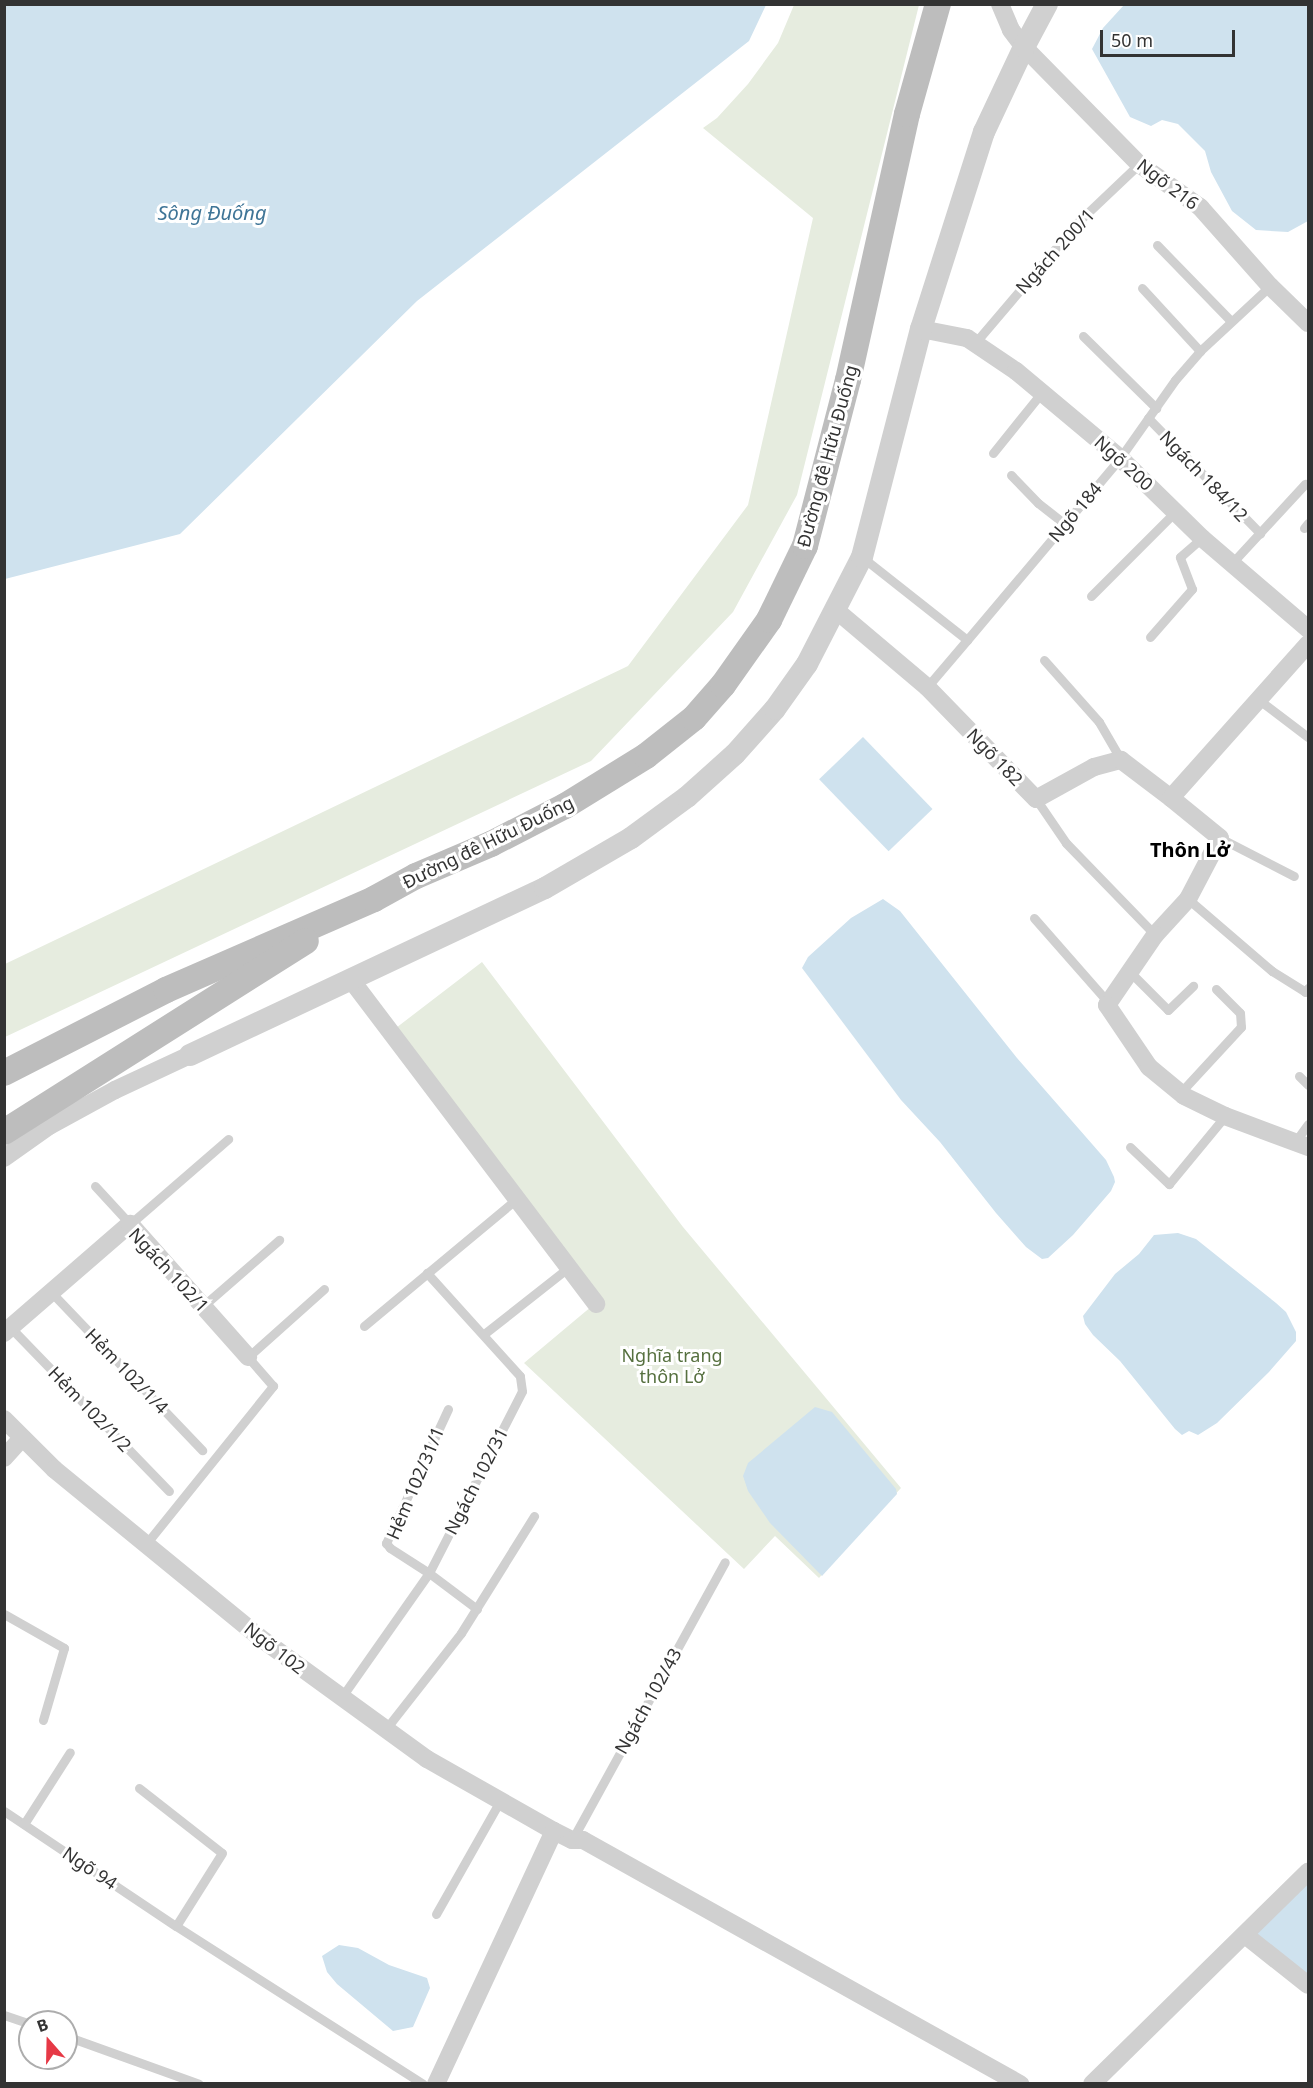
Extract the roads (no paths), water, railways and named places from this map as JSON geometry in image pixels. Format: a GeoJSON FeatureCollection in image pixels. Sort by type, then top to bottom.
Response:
{"type":"FeatureCollection","features":[{"type":"Feature","properties":{"kind":"main road","name":"Đường đê Hữu Đuống"},"geometry":{"type":"LineString","coordinates":[[4,1073],[166,990],[374,899],[416,876],[491,844],[565,806],[646,756],[694,718],[723,685],[769,620],[805,546],[848,380],[907,114],[938,4]]}},
{"type":"Feature","properties":{"kind":"main road"},"geometry":{"type":"LineString","coordinates":[[4,1132],[374,899]]}},
{"type":"Feature","properties":{"kind":"street","name":"Ngõ 216"},"geometry":{"type":"LineString","coordinates":[[1000,4],[1011,30],[1023,47],[1139,164],[1200,207],[1270,286],[1308,323]]}},
{"type":"Feature","properties":{"kind":"street"},"geometry":{"type":"LineString","coordinates":[[4,1158],[49,1126],[115,1090],[352,981],[545,888],[631,838],[687,797],[735,754],[775,709],[807,664],[837,611],[862,557],[921,329],[984,132],[1023,47],[1047,4]]}},
{"type":"Feature","properties":{"kind":"street","name":"Ngõ 200"},"geometry":{"type":"LineString","coordinates":[[921,329],[943,331],[975,343],[1042,392],[1120,458],[1202,538],[1308,629]]}},
{"type":"Feature","properties":{"kind":"street","name":"Ngõ 182"},"geometry":{"type":"LineString","coordinates":[[837,611],[927,687],[1036,799],[1094,767],[1121,760]]}},
{"type":"Feature","properties":{"kind":"street"},"geometry":{"type":"LineString","coordinates":[[1171,798],[1308,644]]}},
{"type":"Feature","properties":{"kind":"street"},"geometry":{"type":"LineString","coordinates":[[1121,760],[1220,838],[1188,899],[1155,935],[1107,1001],[1108,1010],[1149,1067],[1180,1093],[1225,1116],[1302,1145]]}},
{"type":"Feature","properties":{"kind":"street"},"geometry":{"type":"LineString","coordinates":[[352,981],[515,1200],[596,1304]]}},
{"type":"Feature","properties":{"kind":"street","name":"Ngách 102/1"},"geometry":{"type":"LineString","coordinates":[[8,1331],[130,1224],[248,1357]]}},
{"type":"Feature","properties":{"kind":"street","name":"Ngõ 102"},"geometry":{"type":"LineString","coordinates":[[4,1419],[54,1469],[259,1636],[427,1759],[554,1831],[572,1840],[583,1840],[1020,2084]]}},
{"type":"Feature","properties":{"kind":"street"},"geometry":{"type":"LineString","coordinates":[[4,1458],[21,1438]]}},
{"type":"Feature","properties":{"kind":"street"},"geometry":{"type":"LineString","coordinates":[[436,2084],[554,1831]]}},
{"type":"Feature","properties":{"kind":"street"},"geometry":{"type":"LineString","coordinates":[[1092,2084],[1308,1872]]}},
{"type":"Feature","properties":{"kind":"street"},"geometry":{"type":"LineString","coordinates":[[1245,1935],[1308,1985]]}},
{"type":"Feature","properties":{"kind":"lane","name":"Ngách 200/1"},"geometry":{"type":"LineString","coordinates":[[975,343],[1079,221],[1139,164]]}},
{"type":"Feature","properties":{"kind":"lane"},"geometry":{"type":"LineString","coordinates":[[1157,245],[1231,321]]}},
{"type":"Feature","properties":{"kind":"lane","name":"Ngõ 184"},"geometry":{"type":"LineString","coordinates":[[927,687],[1120,458],[1200,351],[1270,286]]}},
{"type":"Feature","properties":{"kind":"lane"},"geometry":{"type":"LineString","coordinates":[[1142,288],[1200,351]]}},
{"type":"Feature","properties":{"kind":"lane"},"geometry":{"type":"LineString","coordinates":[[1083,336],[1156,408]]}},
{"type":"Feature","properties":{"kind":"lane"},"geometry":{"type":"LineString","coordinates":[[993,453],[1042,392]]}},
{"type":"Feature","properties":{"kind":"lane","name":"Ngách 184/12"},"geometry":{"type":"LineString","coordinates":[[1148,418],[1260,533]]}},
{"type":"Feature","properties":{"kind":"lane"},"geometry":{"type":"LineString","coordinates":[[1011,475],[1038,503],[1065,524]]}},
{"type":"Feature","properties":{"kind":"lane"},"geometry":{"type":"LineString","coordinates":[[1232,563],[1305,484]]}},
{"type":"Feature","properties":{"kind":"lane"},"geometry":{"type":"LineString","coordinates":[[1091,596],[1176,511]]}},
{"type":"Feature","properties":{"kind":"lane"},"geometry":{"type":"LineString","coordinates":[[1150,637],[1192,589],[1180,557],[1202,538]]}},
{"type":"Feature","properties":{"kind":"lane"},"geometry":{"type":"LineString","coordinates":[[862,557],[967,639]]}},
{"type":"Feature","properties":{"kind":"lane"},"geometry":{"type":"LineString","coordinates":[[1044,660],[1099,722],[1121,760]]}},
{"type":"Feature","properties":{"kind":"lane"},"geometry":{"type":"LineString","coordinates":[[1259,700],[1308,737]]}},
{"type":"Feature","properties":{"kind":"lane"},"geometry":{"type":"LineString","coordinates":[[1036,799],[1066,843],[1155,935]]}},
{"type":"Feature","properties":{"kind":"lane"},"geometry":{"type":"LineString","coordinates":[[1220,838],[1294,876]]}},
{"type":"Feature","properties":{"kind":"lane"},"geometry":{"type":"LineString","coordinates":[[1188,899],[1272,971],[1305,992],[1308,988]]}},
{"type":"Feature","properties":{"kind":"lane"},"geometry":{"type":"LineString","coordinates":[[1034,918],[1107,1001]]}},
{"type":"Feature","properties":{"kind":"lane"},"geometry":{"type":"LineString","coordinates":[[1129,971],[1168,1010],[1193,986]]}},
{"type":"Feature","properties":{"kind":"lane"},"geometry":{"type":"LineString","coordinates":[[1180,1093],[1241,1028],[1240,1013],[1216,989]]}},
{"type":"Feature","properties":{"kind":"lane"},"geometry":{"type":"LineString","coordinates":[[1299,1076],[1308,1085]]}},
{"type":"Feature","properties":{"kind":"lane"},"geometry":{"type":"LineString","coordinates":[[1130,1147],[1169,1184],[1225,1116]]}},
{"type":"Feature","properties":{"kind":"lane"},"geometry":{"type":"LineString","coordinates":[[1302,1145],[1308,1124]]}},
{"type":"Feature","properties":{"kind":"lane"},"geometry":{"type":"LineString","coordinates":[[95,1186],[130,1224],[228,1139]]}},
{"type":"Feature","properties":{"kind":"lane"},"geometry":{"type":"LineString","coordinates":[[364,1326],[515,1200]]}},
{"type":"Feature","properties":{"kind":"lane"},"geometry":{"type":"LineString","coordinates":[[203,1306],[279,1240]]}},
{"type":"Feature","properties":{"kind":"lane"},"geometry":{"type":"LineString","coordinates":[[484,1334],[568,1268]]}},
{"type":"Feature","properties":{"kind":"lane","name":"Ngách 102/31"},"geometry":{"type":"LineString","coordinates":[[341,1698],[429,1573],[522,1391],[520,1376],[427,1273]]}},
{"type":"Feature","properties":{"kind":"lane"},"geometry":{"type":"LineString","coordinates":[[146,1544],[273,1386],[248,1357],[324,1289]]}},
{"type":"Feature","properties":{"kind":"lane","name":"Hẻm 102/1/4"},"geometry":{"type":"LineString","coordinates":[[51,1292],[202,1450]]}},
{"type":"Feature","properties":{"kind":"lane","name":"Hẻm 102/1/2"},"geometry":{"type":"LineString","coordinates":[[8,1331],[169,1491]]}},
{"type":"Feature","properties":{"kind":"lane","name":"Hẻm 102/31/1"},"geometry":{"type":"LineString","coordinates":[[429,1573],[390,1548],[386,1543],[448,1409]]}},
{"type":"Feature","properties":{"kind":"lane"},"geometry":{"type":"LineString","coordinates":[[385,1730],[477,1609],[534,1516]]}},
{"type":"Feature","properties":{"kind":"lane","name":"Ngách 102/43"},"geometry":{"type":"LineString","coordinates":[[572,1840],[725,1562]]}},
{"type":"Feature","properties":{"kind":"lane"},"geometry":{"type":"LineString","coordinates":[[429,1573],[477,1609]]}},
{"type":"Feature","properties":{"kind":"lane"},"geometry":{"type":"LineString","coordinates":[[4,1614],[64,1648],[43,1720]]}},
{"type":"Feature","properties":{"kind":"lane"},"geometry":{"type":"LineString","coordinates":[[24,1824],[70,1752]]}},
{"type":"Feature","properties":{"kind":"lane"},"geometry":{"type":"LineString","coordinates":[[139,1788],[222,1853],[176,1926]]}},
{"type":"Feature","properties":{"kind":"lane"},"geometry":{"type":"LineString","coordinates":[[436,1914],[500,1801]]}},
{"type":"Feature","properties":{"kind":"lane","name":"Ngõ 94"},"geometry":{"type":"LineString","coordinates":[[4,1811],[176,1926],[423,2084]]}},
{"type":"Feature","properties":{"kind":"lane"},"geometry":{"type":"LineString","coordinates":[[78,2040],[199,2084]]}},
{"type":"Feature","properties":{"kind":"water","name":"Sông Đuống"},"geometry":{"type":"Polygon","coordinates":[[[5,4],[766,5],[749,41],[417,301],[180,534],[5,579],[5,4]]]}},
{"type":"Feature","properties":{"kind":"water"},"geometry":{"type":"Polygon","coordinates":[[[1124,5],[1308,5],[1308,221],[1288,232],[1256,230],[1232,211],[1211,172],[1205,151],[1178,124],[1162,120],[1151,126],[1130,117],[1092,49],[1103,28],[1124,5]]]}},
{"type":"Feature","properties":{"kind":"water"},"geometry":{"type":"Polygon","coordinates":[[[863,737],[932,809],[889,851],[819,779],[863,737]]]}},
{"type":"Feature","properties":{"kind":"water"},"geometry":{"type":"Polygon","coordinates":[[[883,899],[900,911],[1017,1058],[1106,1160],[1114,1177],[1115,1182],[1111,1191],[1073,1235],[1048,1258],[1042,1259],[1026,1247],[996,1213],[940,1142],[901,1100],[802,968],[808,957],[851,918],[883,899]]]}},
{"type":"Feature","properties":{"kind":"water"},"geometry":{"type":"Polygon","coordinates":[[[1178,1233],[1196,1239],[1276,1303],[1286,1312],[1296,1332],[1296,1341],[1269,1372],[1217,1423],[1198,1435],[1189,1431],[1182,1435],[1175,1429],[1120,1361],[1093,1335],[1085,1324],[1083,1316],[1115,1274],[1139,1254],[1154,1235],[1178,1233]]]}},
{"type":"Feature","properties":{"kind":"water"},"geometry":{"type":"Polygon","coordinates":[[[815,1407],[832,1412],[896,1489],[897,1494],[822,1576],[770,1523],[748,1491],[743,1476],[748,1463],[815,1407]]]}},
{"type":"Feature","properties":{"kind":"water"},"geometry":{"type":"Polygon","coordinates":[[[1308,1882],[1308,1977],[1253,1935],[1308,1882]]]}},
{"type":"Feature","properties":{"kind":"water"},"geometry":{"type":"Polygon","coordinates":[[[339,1945],[358,1948],[389,1965],[427,1978],[430,1988],[413,2027],[393,2031],[337,1984],[327,1972],[322,1956],[339,1945]]]}},
{"type":"Feature","properties":{"kind":"district","name":"Thôn Lở"},"geometry":{"type":"Point","coordinates":[1190,849]}},
{"type":"Feature","properties":{"kind":"park label","name":"Nghĩa trang thôn Lở"},"geometry":{"type":"Point","coordinates":[672,1366]}}]}
